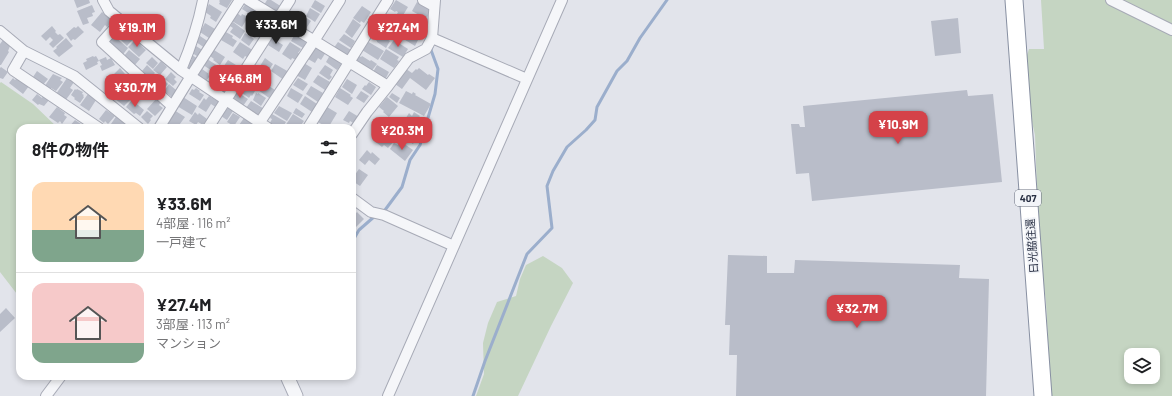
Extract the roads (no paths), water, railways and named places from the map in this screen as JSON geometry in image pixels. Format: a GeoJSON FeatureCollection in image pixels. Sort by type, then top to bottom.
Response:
{"type":"FeatureCollection","features":[{"type":"Feature","properties":{"kind":"highway","name":"日光脇往還"},"geometry":{"type":"LineString","coordinates":[[1014,0],[1043,396]]}},
{"type":"Feature","properties":{"kind":"street"},"geometry":{"type":"LineString","coordinates":[[103,0],[109,11],[181,70],[226,99],[258,124]]}},
{"type":"Feature","properties":{"kind":"street"},"geometry":{"type":"LineString","coordinates":[[181,70],[198,27],[202,0]]}},
{"type":"Feature","properties":{"kind":"street"},"geometry":{"type":"LineString","coordinates":[[161,124],[190,76],[240,0]]}},
{"type":"Feature","properties":{"kind":"street"},"geometry":{"type":"LineString","coordinates":[[248,0],[388,86]]}},
{"type":"Feature","properties":{"kind":"street"},"geometry":{"type":"LineString","coordinates":[[210,124],[290,0]]}},
{"type":"Feature","properties":{"kind":"street"},"geometry":{"type":"LineString","coordinates":[[262,124],[340,0]]}},
{"type":"Feature","properties":{"kind":"street"},"geometry":{"type":"LineString","coordinates":[[311,124],[388,0]]}},
{"type":"Feature","properties":{"kind":"street"},"geometry":{"type":"LineString","coordinates":[[356,128],[409,58],[426,48],[432,38],[435,3],[424,0]]}},
{"type":"Feature","properties":{"kind":"street"},"geometry":{"type":"LineString","coordinates":[[388,396],[562,0]]}},
{"type":"Feature","properties":{"kind":"street"},"geometry":{"type":"LineString","coordinates":[[1111,0],[1172,30]]}},
{"type":"Feature","properties":{"kind":"street"},"geometry":{"type":"LineString","coordinates":[[121,21],[102,42],[172,106]]}},
{"type":"Feature","properties":{"kind":"street"},"geometry":{"type":"LineString","coordinates":[[0,31],[24,51],[74,76],[133,124]]}},
{"type":"Feature","properties":{"kind":"street"},"geometry":{"type":"LineString","coordinates":[[432,38],[527,79]]}},
{"type":"Feature","properties":{"kind":"street"},"geometry":{"type":"LineString","coordinates":[[24,51],[13,70],[93,124]]}},
{"type":"Feature","properties":{"kind":"street"},"geometry":{"type":"LineString","coordinates":[[356,201],[371,212],[384,215],[454,246]]}},
{"type":"Feature","properties":{"kind":"street"},"geometry":{"type":"LineString","coordinates":[[46,396],[58,380]]}},
{"type":"Feature","properties":{"kind":"street"},"geometry":{"type":"LineString","coordinates":[[289,380],[296,396]]}},
{"type":"Feature","properties":{"kind":"waterway"},"geometry":{"type":"LineString","coordinates":[[473,396],[485,361],[527,254],[552,228],[547,186],[553,171],[567,147],[595,120],[597,107],[617,71],[627,61],[640,38],[667,0]]}},
{"type":"Feature","properties":{"kind":"waterway"},"geometry":{"type":"LineString","coordinates":[[385,210],[402,187],[410,160],[420,145],[435,94],[438,69],[431,50],[432,47]]}},
{"type":"Feature","properties":{"kind":"waterway"},"geometry":{"type":"LineString","coordinates":[[356,235],[359,230],[375,216]]}}]}
